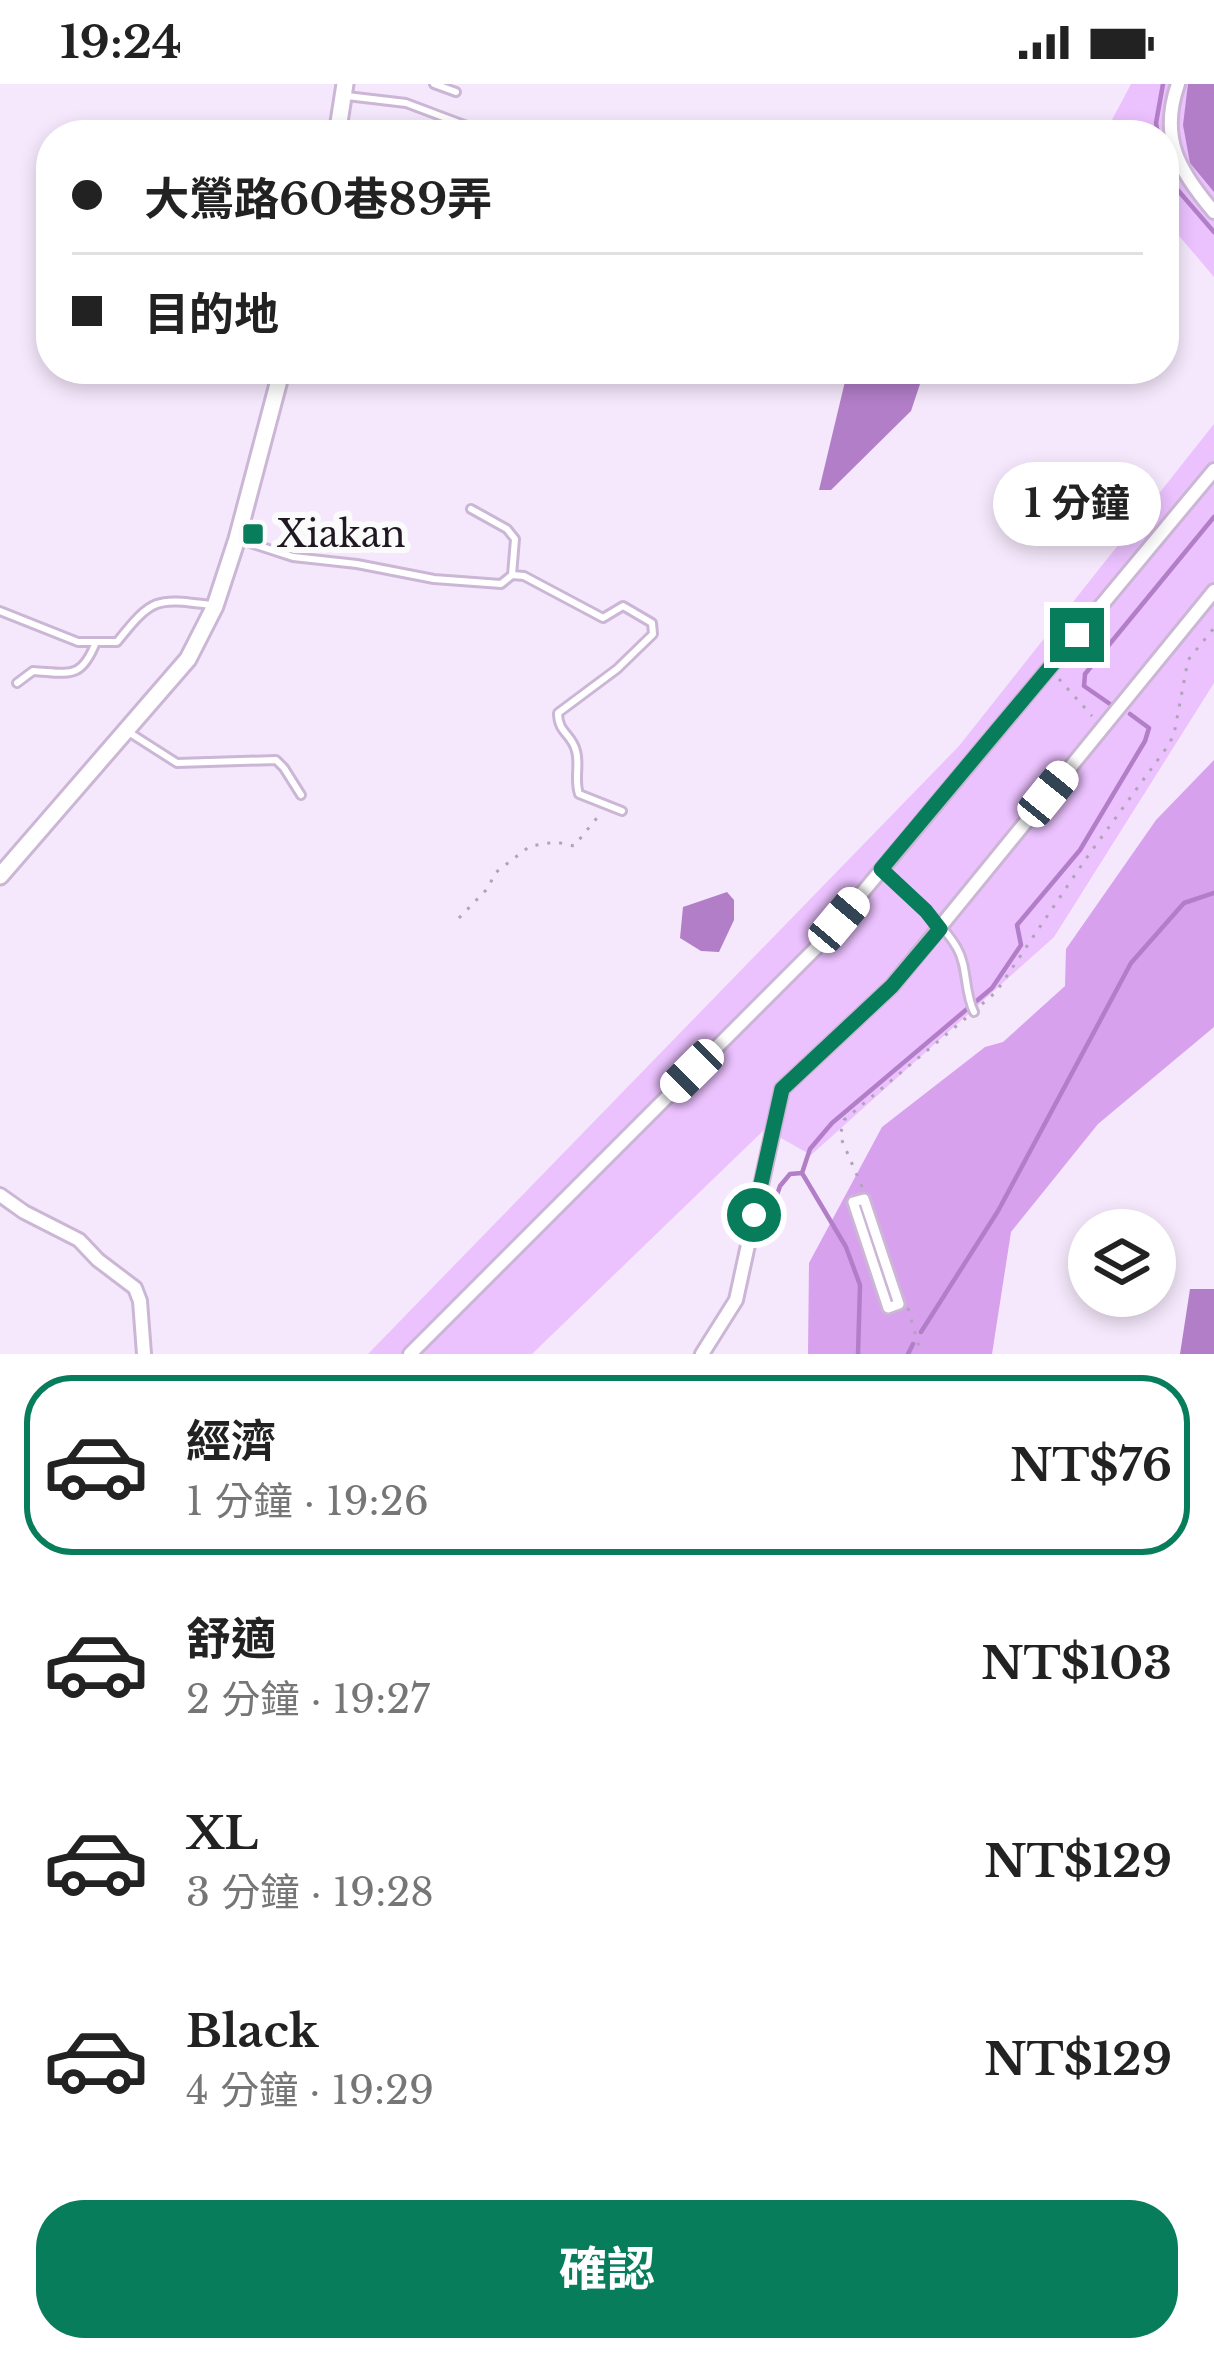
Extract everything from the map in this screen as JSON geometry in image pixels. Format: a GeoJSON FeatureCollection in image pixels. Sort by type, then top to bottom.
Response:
{"type":"FeatureCollection","features":[{"type":"Feature","properties":{"kind":"street"},"geometry":{"type":"LineString","coordinates":[[1171,120],[1178,84]]}},
{"type":"Feature","properties":{"kind":"street"},"geometry":{"type":"LineString","coordinates":[[340,120],[344,90]]}},
{"type":"Feature","properties":{"kind":"street"},"geometry":{"type":"LineString","coordinates":[[1179,163],[1214,212]]}},
{"type":"Feature","properties":{"kind":"street"},"geometry":{"type":"LineString","coordinates":[[0,876],[188,659],[214,606],[237,539],[278,384]]}},
{"type":"Feature","properties":{"kind":"street"},"geometry":{"type":"LineString","coordinates":[[410,1354],[818,946],[1214,470]]}},
{"type":"Feature","properties":{"kind":"street"},"geometry":{"type":"LineString","coordinates":[[702,1354],[736,1300],[782,1089],[892,986],[1214,591]]}},
{"type":"Feature","properties":{"kind":"street"},"geometry":{"type":"LineString","coordinates":[[0,1195],[79,1240],[135,1288],[144,1354]]}},
{"type":"Feature","properties":{"kind":"street"},"geometry":{"type":"LineString","coordinates":[[863,1198],[902,1301],[888,1308],[853,1202],[863,1198]]}},
{"type":"Feature","properties":{"kind":"lane"},"geometry":{"type":"LineString","coordinates":[[434,84],[456,92]]}},
{"type":"Feature","properties":{"kind":"lane"},"geometry":{"type":"LineString","coordinates":[[344,90],[406,103],[451,120]]}},
{"type":"Feature","properties":{"kind":"lane"},"geometry":{"type":"LineString","coordinates":[[471,509],[515,538],[512,575]]}},
{"type":"Feature","properties":{"kind":"lane"},"geometry":{"type":"LineString","coordinates":[[237,539],[293,556],[434,579],[501,584],[512,575],[524,576],[603,618],[622,606],[652,623],[653,634],[617,669],[559,713],[558,724],[576,749],[579,794],[622,811]]}},
{"type":"Feature","properties":{"kind":"lane"},"geometry":{"type":"LineString","coordinates":[[0,611],[78,642],[117,642],[142,611],[165,599],[214,606]]}},
{"type":"Feature","properties":{"kind":"lane"},"geometry":{"type":"LineString","coordinates":[[17,683],[32,671],[76,673],[87,664],[96,642]]}},
{"type":"Feature","properties":{"kind":"lane"},"geometry":{"type":"LineString","coordinates":[[127,731],[177,763],[276,760],[301,795]]}},
{"type":"Feature","properties":{"kind":"lane"},"geometry":{"type":"LineString","coordinates":[[881,869],[957,948],[974,1012]]}},
{"type":"Feature","properties":{"kind":"path"},"geometry":{"type":"LineString","coordinates":[[865,1194],[841,1136],[844,1120],[996,992],[1170,743],[1188,660],[1214,628]]}},
{"type":"Feature","properties":{"kind":"path"},"geometry":{"type":"LineString","coordinates":[[1050,668],[1102,727]]}},
{"type":"Feature","properties":{"kind":"path"},"geometry":{"type":"LineString","coordinates":[[459,918],[488,888],[495,873],[530,846],[556,842],[574,846],[606,806]]}},
{"type":"Feature","properties":{"kind":"path"},"geometry":{"type":"LineString","coordinates":[[902,1301],[920,1347],[918,1354]]}},
{"type":"Feature","properties":{"kind":"shaded area"},"geometry":{"type":"Polygon","coordinates":[[[1131,84],[1214,84],[1214,277],[1179,236],[1179,120],[1112,120],[1131,84]]]}},
{"type":"Feature","properties":{"kind":"shaded area"},"geometry":{"type":"Polygon","coordinates":[[[1188,84],[1214,84],[1214,192],[1190,163],[1183,125],[1188,84]]]}},
{"type":"Feature","properties":{"kind":"shaded area"},"geometry":{"type":"Polygon","coordinates":[[[844,384],[920,384],[911,411],[831,490],[819,490],[844,384]]]}},
{"type":"Feature","properties":{"kind":"shaded area"},"geometry":{"type":"Polygon","coordinates":[[[1214,424],[1214,683],[1054,937],[811,1155],[765,1129],[532,1354],[368,1354],[959,746],[1214,424]]]}},
{"type":"Feature","properties":{"kind":"shaded area"},"geometry":{"type":"Polygon","coordinates":[[[1214,760],[1214,1027],[1098,1124],[1011,1232],[992,1354],[808,1354],[809,1263],[882,1127],[985,1047],[1003,1042],[1065,986],[1066,949],[1156,820],[1214,760]]]}},
{"type":"Feature","properties":{"kind":"shaded area"},"geometry":{"type":"Polygon","coordinates":[[[727,892],[734,900],[734,920],[719,952],[701,951],[680,938],[683,907],[727,892]]]}},
{"type":"Feature","properties":{"kind":"shaded area"},"geometry":{"type":"Polygon","coordinates":[[[1190,1289],[1214,1289],[1214,1354],[1180,1354],[1190,1289]]]}},
{"type":"Feature","properties":{"kind":"waterway"},"geometry":{"type":"LineString","coordinates":[[1157,120],[1163,84]]}},
{"type":"Feature","properties":{"kind":"waterway"},"geometry":{"type":"LineString","coordinates":[[1179,191],[1214,232]]}},
{"type":"Feature","properties":{"kind":"waterway"},"geometry":{"type":"LineString","coordinates":[[1110,704],[1084,686],[1085,674],[1214,517]]}},
{"type":"Feature","properties":{"kind":"waterway"},"geometry":{"type":"LineString","coordinates":[[973,1004],[992,988],[1021,945],[1017,925],[1080,850],[1145,741],[1149,728],[1130,714]]}},
{"type":"Feature","properties":{"kind":"waterway"},"geometry":{"type":"LineString","coordinates":[[921,1332],[998,1211],[1131,963],[1184,903],[1214,893]]}},
{"type":"Feature","properties":{"kind":"waterway"},"geometry":{"type":"LineString","coordinates":[[858,1354],[860,1285],[846,1247],[802,1173],[810,1149],[832,1123],[967,1009]]}},
{"type":"Feature","properties":{"kind":"waterway"},"geometry":{"type":"LineString","coordinates":[[761,1241],[780,1186],[790,1174],[802,1173]]}},
{"type":"Feature","properties":{"kind":"waterway"},"geometry":{"type":"LineString","coordinates":[[908,1354],[913,1344]]}},
{"type":"Feature","properties":{"kind":"place","name":"Xiakan"},"geometry":{"type":"Point","coordinates":[253,534]}},
{"type":"Feature","properties":{"kind":"route"},"geometry":{"type":"LineString","coordinates":[[754,1215],[782,1089],[892,986],[940,929],[881,869],[1077,635]]}}]}
